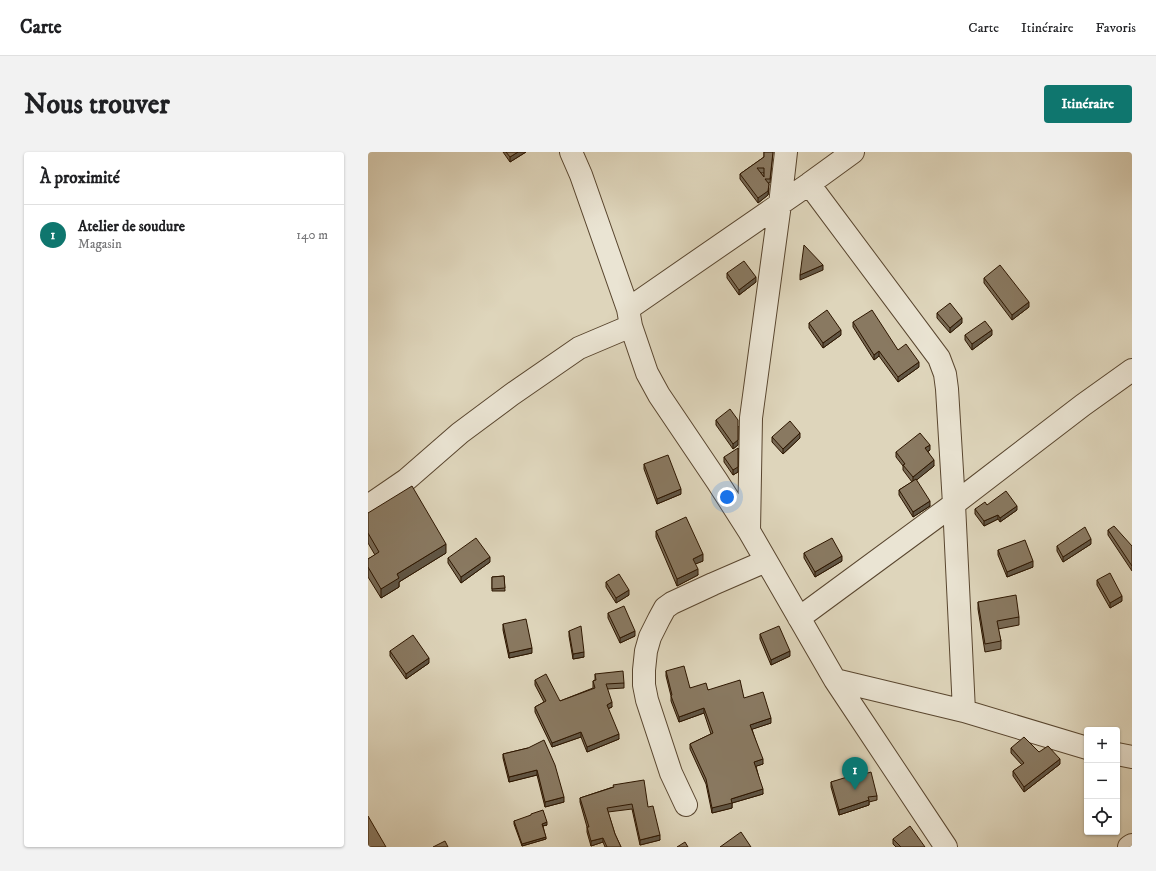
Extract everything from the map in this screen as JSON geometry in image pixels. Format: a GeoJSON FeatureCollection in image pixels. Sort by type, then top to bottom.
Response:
{"type":"FeatureCollection","features":[{"type":"Feature","properties":{"kind":"street"},"geometry":{"type":"LineString","coordinates":[[571,152],[581,175],[647,373],[659,395],[749,531],[835,680],[946,847]]}},
{"type":"Feature","properties":{"kind":"street"},"geometry":{"type":"LineString","coordinates":[[749,531],[751,418],[786,152]]}},
{"type":"Feature","properties":{"kind":"street"},"geometry":{"type":"LineString","coordinates":[[368,506],[406,480],[460,433],[511,395],[579,348],[629,318],[780,204],[853,152]]}},
{"type":"Feature","properties":{"kind":"street"},"geometry":{"type":"LineString","coordinates":[[809,184],[939,358],[945,374],[954,504],[964,711]]}},
{"type":"Feature","properties":{"kind":"street"},"geometry":{"type":"LineString","coordinates":[[799,618],[1132,370]]}},
{"type":"Feature","properties":{"kind":"street"},"geometry":{"type":"LineString","coordinates":[[686,805],[671,773],[647,700],[644,685],[644,670],[646,651],[650,637],[665,608],[672,603],[766,561]]}},
{"type":"Feature","properties":{"kind":"street"},"geometry":{"type":"LineString","coordinates":[[835,680],[964,711],[1084,747]]}},
{"type":"Feature","properties":{"kind":"street"},"geometry":{"type":"LineString","coordinates":[[1120,755],[1132,757]]}},
{"type":"Feature","properties":{"kind":"building"},"geometry":{"type":"Polygon","coordinates":[[[506,152],[518,152],[510,157],[506,152]]]}},
{"type":"Feature","properties":{"kind":"building"},"geometry":{"type":"Polygon","coordinates":[[[764,152],[773,152],[770,179],[765,179],[769,184],[768,191],[758,198],[740,174],[764,157],[764,152]],[[757,168],[764,177],[764,168],[757,168]]]}},
{"type":"Feature","properties":{"kind":"building"},"geometry":{"type":"Polygon","coordinates":[[[804,245],[823,265],[800,275],[804,245]]]}},
{"type":"Feature","properties":{"kind":"building"},"geometry":{"type":"Polygon","coordinates":[[[744,261],[756,277],[739,290],[727,273],[744,261]]]}},
{"type":"Feature","properties":{"kind":"building"},"geometry":{"type":"Polygon","coordinates":[[[1000,265],[1029,302],[1012,315],[984,278],[1000,265]]]}},
{"type":"Feature","properties":{"kind":"building"},"geometry":{"type":"Polygon","coordinates":[[[950,303],[962,318],[950,328],[937,313],[950,303]]]}},
{"type":"Feature","properties":{"kind":"building"},"geometry":{"type":"Polygon","coordinates":[[[827,310],[841,330],[823,343],[809,323],[827,310]]]}},
{"type":"Feature","properties":{"kind":"building"},"geometry":{"type":"Polygon","coordinates":[[[872,310],[898,350],[906,344],[919,362],[898,377],[879,351],[874,355],[853,322],[872,310]]]}},
{"type":"Feature","properties":{"kind":"building"},"geometry":{"type":"Polygon","coordinates":[[[985,321],[992,330],[972,344],[965,335],[985,321]]]}},
{"type":"Feature","properties":{"kind":"building"},"geometry":{"type":"Polygon","coordinates":[[[730,409],[738,420],[738,440],[733,444],[716,420],[730,409]]]}},
{"type":"Feature","properties":{"kind":"building"},"geometry":{"type":"Polygon","coordinates":[[[790,421],[800,433],[783,449],[772,437],[790,421]]]}},
{"type":"Feature","properties":{"kind":"building"},"geometry":{"type":"Polygon","coordinates":[[[920,433],[930,445],[925,448],[934,460],[913,477],[903,465],[905,464],[896,452],[920,433]]]}},
{"type":"Feature","properties":{"kind":"building"},"geometry":{"type":"Polygon","coordinates":[[[738,448],[738,467],[733,470],[724,457],[738,448]]]}},
{"type":"Feature","properties":{"kind":"building"},"geometry":{"type":"Polygon","coordinates":[[[668,455],[681,489],[657,499],[644,464],[668,455]]]}},
{"type":"Feature","properties":{"kind":"building"},"geometry":{"type":"Polygon","coordinates":[[[916,479],[930,501],[913,512],[899,490],[916,479]]]}},
{"type":"Feature","properties":{"kind":"building"},"geometry":{"type":"Polygon","coordinates":[[[412,486],[446,544],[397,574],[399,578],[381,589],[368,567],[368,559],[379,552],[368,533],[368,513],[412,486]]]}},
{"type":"Feature","properties":{"kind":"building"},"geometry":{"type":"Polygon","coordinates":[[[1006,491],[1017,506],[1000,518],[998,515],[984,521],[975,509],[985,502],[987,505],[1006,491]]]}},
{"type":"Feature","properties":{"kind":"building"},"geometry":{"type":"Polygon","coordinates":[[[686,517],[703,554],[693,559],[698,569],[677,579],[656,531],[686,517]]]}},
{"type":"Feature","properties":{"kind":"building"},"geometry":{"type":"Polygon","coordinates":[[[1114,526],[1132,546],[1132,566],[1108,530],[1114,526]]]}},
{"type":"Feature","properties":{"kind":"building"},"geometry":{"type":"Polygon","coordinates":[[[1085,527],[1091,539],[1063,557],[1057,546],[1085,527]]]}},
{"type":"Feature","properties":{"kind":"building"},"geometry":{"type":"Polygon","coordinates":[[[476,538],[490,557],[461,577],[448,558],[476,538]]]}},
{"type":"Feature","properties":{"kind":"building"},"geometry":{"type":"Polygon","coordinates":[[[832,538],[842,556],[815,572],[804,553],[832,538]]]}},
{"type":"Feature","properties":{"kind":"building"},"geometry":{"type":"Polygon","coordinates":[[[1025,540],[1033,561],[1007,572],[998,550],[1025,540]]]}},
{"type":"Feature","properties":{"kind":"building"},"geometry":{"type":"Polygon","coordinates":[[[1110,573],[1122,596],[1110,603],[1097,580],[1110,573]]]}},
{"type":"Feature","properties":{"kind":"building"},"geometry":{"type":"Polygon","coordinates":[[[619,574],[629,590],[616,598],[606,582],[619,574]]]}},
{"type":"Feature","properties":{"kind":"building"},"geometry":{"type":"Polygon","coordinates":[[[504,576],[505,588],[492,589],[492,577],[504,576]]]}},
{"type":"Feature","properties":{"kind":"building"},"geometry":{"type":"Polygon","coordinates":[[[1016,595],[1019,617],[997,621],[1001,641],[985,644],[978,602],[1016,595]]]}},
{"type":"Feature","properties":{"kind":"building"},"geometry":{"type":"Polygon","coordinates":[[[624,606],[635,631],[620,638],[608,613],[624,606]]]}},
{"type":"Feature","properties":{"kind":"building"},"geometry":{"type":"Polygon","coordinates":[[[526,619],[532,648],[509,653],[503,624],[526,619]]]}},
{"type":"Feature","properties":{"kind":"building"},"geometry":{"type":"Polygon","coordinates":[[[581,626],[584,652],[573,654],[569,631],[581,626]]]}},
{"type":"Feature","properties":{"kind":"building"},"geometry":{"type":"Polygon","coordinates":[[[779,626],[790,651],[771,660],[760,634],[779,626]]]}},
{"type":"Feature","properties":{"kind":"building"},"geometry":{"type":"Polygon","coordinates":[[[413,635],[429,658],[406,674],[390,651],[413,635]]]}},
{"type":"Feature","properties":{"kind":"building"},"geometry":{"type":"Polygon","coordinates":[[[684,666],[690,688],[706,683],[708,690],[740,680],[744,698],[763,692],[771,718],[750,725],[763,759],[754,762],[763,789],[731,799],[732,803],[712,808],[706,779],[690,744],[713,733],[704,708],[679,717],[671,696],[666,671],[684,666]]]}},
{"type":"Feature","properties":{"kind":"building"},"geometry":{"type":"Polygon","coordinates":[[[623,671],[624,683],[606,684],[612,702],[607,705],[619,734],[587,747],[581,732],[552,743],[535,707],[546,701],[535,680],[546,674],[560,701],[595,688],[593,681],[596,680],[595,674],[623,671]]]}},
{"type":"Feature","properties":{"kind":"building"},"geometry":{"type":"Polygon","coordinates":[[[1024,737],[1039,752],[1048,746],[1060,759],[1024,787],[1013,771],[1024,763],[1011,748],[1024,737]]]}},
{"type":"Feature","properties":{"kind":"building"},"geometry":{"type":"Polygon","coordinates":[[[544,740],[555,765],[564,797],[545,802],[537,770],[509,777],[503,754],[528,748],[544,740]]]}},
{"type":"Feature","properties":{"kind":"building"},"geometry":{"type":"Polygon","coordinates":[[[871,772],[877,796],[868,797],[869,800],[839,810],[831,782],[860,773],[861,775],[871,772]]]}},
{"type":"Feature","properties":{"kind":"building"},"geometry":{"type":"Polygon","coordinates":[[[644,780],[648,807],[653,806],[660,835],[640,840],[632,804],[607,808],[615,834],[621,847],[607,847],[603,838],[591,841],[587,827],[589,827],[580,798],[614,787],[613,785],[644,780]]]}},
{"type":"Feature","properties":{"kind":"building"},"geometry":{"type":"Polygon","coordinates":[[[543,810],[547,822],[542,824],[546,837],[522,844],[514,821],[543,810]]]}},
{"type":"Feature","properties":{"kind":"building"},"geometry":{"type":"Polygon","coordinates":[[[368,816],[386,847],[368,847],[368,816]]]}},
{"type":"Feature","properties":{"kind":"building"},"geometry":{"type":"Polygon","coordinates":[[[910,826],[925,847],[901,847],[893,839],[910,826]]]}},
{"type":"Feature","properties":{"kind":"building"},"geometry":{"type":"Polygon","coordinates":[[[741,832],[751,847],[720,847],[741,832]]]}},
{"type":"Feature","properties":{"kind":"building"},"geometry":{"type":"Polygon","coordinates":[[[445,841],[448,847],[433,847],[445,841]]]}},
{"type":"Feature","properties":{"kind":"building"},"geometry":{"type":"Polygon","coordinates":[[[685,842],[688,847],[677,847],[685,842]]]}},
{"type":"Feature","properties":{"kind":"place","name":"Atelier de soudure"},"geometry":{"type":"Point","coordinates":[855,790]}}]}
